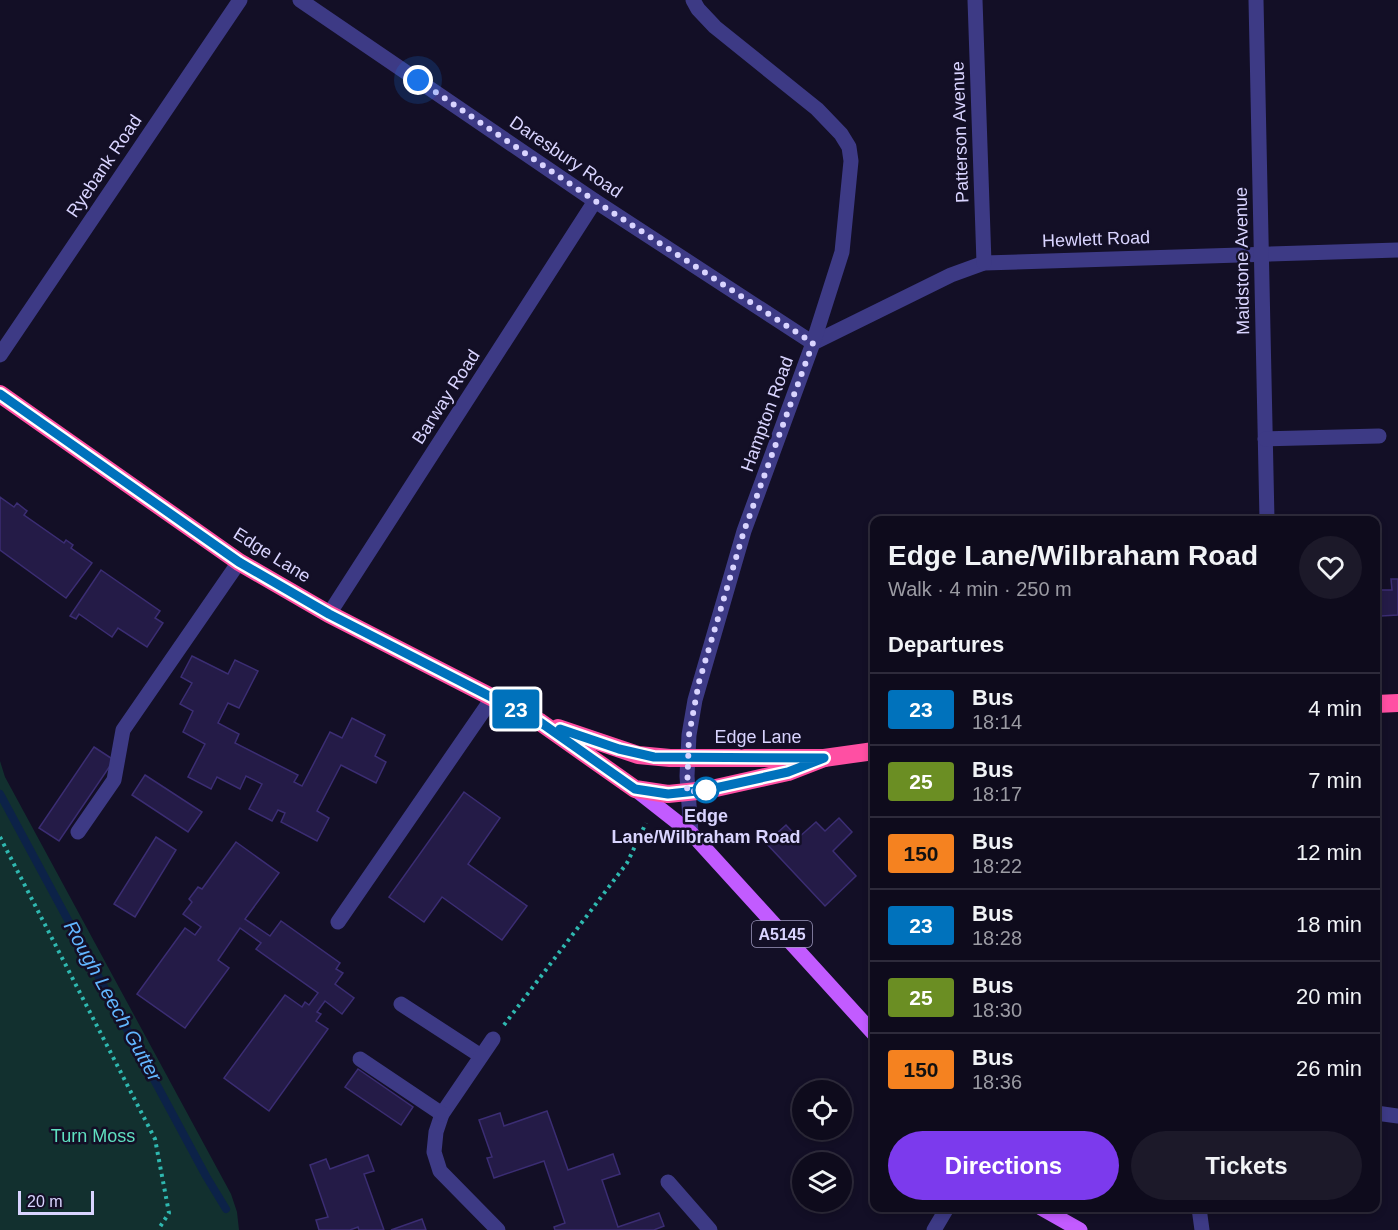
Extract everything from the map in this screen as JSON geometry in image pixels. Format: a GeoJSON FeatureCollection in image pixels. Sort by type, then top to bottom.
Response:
{"type":"FeatureCollection","features":[{"type":"Feature","properties":{"kind":"highway","name":"Edge Lane"},"geometry":{"type":"LineString","coordinates":[[0,394],[239,562],[329,614],[540,722],[635,789],[668,794],[706,790],[788,772],[824,758]]}},
{"type":"Feature","properties":{"kind":"highway"},"geometry":{"type":"LineString","coordinates":[[1380,704],[1398,703]]}},
{"type":"Feature","properties":{"kind":"highway","name":"Edge Lane"},"geometry":{"type":"LineString","coordinates":[[540,722],[638,755],[688,759],[771,756],[824,758]]}},
{"type":"Feature","properties":{"kind":"highway"},"geometry":{"type":"LineString","coordinates":[[824,758],[870,752]]}},
{"type":"Feature","properties":{"kind":"main road","name":"Edge Lane"},"geometry":{"type":"LineString","coordinates":[[635,789],[691,833],[870,1030]]}},
{"type":"Feature","properties":{"kind":"main road"},"geometry":{"type":"LineString","coordinates":[[1048,1212],[1080,1230]]}},
{"type":"Feature","properties":{"kind":"street","name":"Ryebank Road"},"geometry":{"type":"LineString","coordinates":[[0,355],[240,0]]}},
{"type":"Feature","properties":{"kind":"street","name":"Daresbury Road"},"geometry":{"type":"LineString","coordinates":[[300,0],[595,201],[813,343]]}},
{"type":"Feature","properties":{"kind":"street","name":"Hampton Road"},"geometry":{"type":"LineString","coordinates":[[691,833],[687,792],[688,759],[695,700],[744,531],[813,343],[842,252],[851,161],[849,147],[841,134],[817,109],[715,27],[698,9],[693,0]]}},
{"type":"Feature","properties":{"kind":"street","name":"Patterson Avenue"},"geometry":{"type":"LineString","coordinates":[[975,0],[984,262]]}},
{"type":"Feature","properties":{"kind":"street","name":"Maidstone Avenue"},"geometry":{"type":"LineString","coordinates":[[1256,0],[1267,516]]}},
{"type":"Feature","properties":{"kind":"street","name":"Barway Road"},"geometry":{"type":"LineString","coordinates":[[329,614],[595,201]]}},
{"type":"Feature","properties":{"kind":"street","name":"Hewlett Road"},"geometry":{"type":"LineString","coordinates":[[813,343],[951,275],[984,262],[1398,250]]}},
{"type":"Feature","properties":{"kind":"street"},"geometry":{"type":"LineString","coordinates":[[1265,439],[1379,436]]}},
{"type":"Feature","properties":{"kind":"street"},"geometry":{"type":"LineString","coordinates":[[78,832],[114,780],[123,730],[239,562]]}},
{"type":"Feature","properties":{"kind":"street"},"geometry":{"type":"LineString","coordinates":[[338,922],[494,697]]}},
{"type":"Feature","properties":{"kind":"street"},"geometry":{"type":"LineString","coordinates":[[401,1004],[481,1056]]}},
{"type":"Feature","properties":{"kind":"street"},"geometry":{"type":"LineString","coordinates":[[493,1039],[442,1114],[436,1132],[434,1152],[440,1171],[498,1230]]}},
{"type":"Feature","properties":{"kind":"street"},"geometry":{"type":"LineString","coordinates":[[360,1059],[442,1114]]}},
{"type":"Feature","properties":{"kind":"street"},"geometry":{"type":"LineString","coordinates":[[1380,1114],[1398,1116]]}},
{"type":"Feature","properties":{"kind":"street"},"geometry":{"type":"LineString","coordinates":[[668,1182],[710,1230]]}},
{"type":"Feature","properties":{"kind":"street"},"geometry":{"type":"LineString","coordinates":[[934,1230],[945,1212]]}},
{"type":"Feature","properties":{"kind":"street"},"geometry":{"type":"LineString","coordinates":[[1200,1212],[1202,1230]]}},
{"type":"Feature","properties":{"kind":"path"},"geometry":{"type":"LineString","coordinates":[[493,1039],[627,863],[647,822]]}},
{"type":"Feature","properties":{"kind":"path"},"geometry":{"type":"LineString","coordinates":[[0,837],[155,1139],[169,1213],[158,1230]]}},
{"type":"Feature","properties":{"kind":"green space","name":"Turn Moss"},"geometry":{"type":"Polygon","coordinates":[[[0,761],[5,777],[231,1194],[237,1212],[239,1230],[0,1230],[0,761]]]}},
{"type":"Feature","properties":{"kind":"building"},"geometry":{"type":"Polygon","coordinates":[[[0,497],[14,507],[17,503],[27,511],[24,515],[64,543],[66,540],[73,545],[71,548],[92,563],[66,598],[0,550],[0,497]]]}},
{"type":"Feature","properties":{"kind":"building"},"geometry":{"type":"Polygon","coordinates":[[[101,570],[160,611],[155,618],[163,623],[147,647],[118,628],[112,637],[79,614],[76,619],[70,616],[101,570]]]}},
{"type":"Feature","properties":{"kind":"building"},"geometry":{"type":"Polygon","coordinates":[[[1391,579],[1398,579],[1398,615],[1381,616],[1381,590],[1392,590],[1391,579]]]}},
{"type":"Feature","properties":{"kind":"building"},"geometry":{"type":"Polygon","coordinates":[[[192,656],[228,674],[235,660],[258,671],[239,708],[228,703],[218,723],[239,734],[235,743],[298,775],[294,782],[302,786],[330,732],[342,738],[352,718],[385,735],[375,756],[386,762],[376,783],[341,765],[317,811],[329,818],[317,841],[281,822],[285,813],[278,810],[272,821],[249,809],[262,784],[246,776],[240,789],[217,777],[211,789],[188,777],[205,744],[183,732],[193,711],[180,704],[192,683],[181,677],[192,656]]]}},
{"type":"Feature","properties":{"kind":"building"},"geometry":{"type":"Polygon","coordinates":[[[94,747],[114,760],[59,841],[39,828],[94,747]]]}},
{"type":"Feature","properties":{"kind":"building"},"geometry":{"type":"Polygon","coordinates":[[[145,775],[202,812],[188,832],[132,795],[145,775]]]}},
{"type":"Feature","properties":{"kind":"building"},"geometry":{"type":"Polygon","coordinates":[[[464,792],[500,818],[468,864],[527,906],[502,940],[442,897],[424,922],[389,897],[464,792]]]}},
{"type":"Feature","properties":{"kind":"building"},"geometry":{"type":"Polygon","coordinates":[[[839,818],[852,832],[833,851],[856,876],[825,906],[766,843],[786,825],[798,838],[816,822],[825,831],[839,818]]]}},
{"type":"Feature","properties":{"kind":"building"},"geometry":{"type":"Polygon","coordinates":[[[156,837],[176,850],[135,917],[114,904],[156,837]]]}},
{"type":"Feature","properties":{"kind":"building"},"geometry":{"type":"Polygon","coordinates":[[[236,842],[279,873],[245,919],[270,936],[281,921],[340,963],[336,969],[343,973],[335,984],[354,998],[342,1014],[325,1001],[317,1012],[321,1014],[316,1021],[328,1029],[269,1111],[224,1078],[285,995],[302,1007],[305,1002],[309,1005],[318,993],[256,949],[261,943],[240,928],[218,960],[229,968],[185,1028],[137,994],[185,928],[195,935],[201,927],[183,914],[192,902],[189,899],[198,887],[202,889],[236,842]]]}},
{"type":"Feature","properties":{"kind":"building"},"geometry":{"type":"Polygon","coordinates":[[[358,1069],[413,1107],[401,1125],[345,1087],[358,1069]]]}},
{"type":"Feature","properties":{"kind":"building"},"geometry":{"type":"Polygon","coordinates":[[[547,1111],[568,1170],[613,1154],[620,1174],[602,1180],[618,1227],[659,1213],[664,1226],[654,1230],[555,1230],[554,1227],[565,1223],[544,1161],[494,1178],[487,1158],[492,1157],[479,1120],[500,1113],[504,1126],[547,1111]]]}},
{"type":"Feature","properties":{"kind":"building"},"geometry":{"type":"Polygon","coordinates":[[[368,1155],[374,1171],[364,1174],[384,1230],[359,1230],[358,1227],[350,1230],[319,1230],[316,1220],[328,1217],[310,1165],[326,1159],[330,1169],[368,1155]]]}},
{"type":"Feature","properties":{"kind":"building"},"geometry":{"type":"Polygon","coordinates":[[[422,1219],[426,1230],[391,1230],[422,1219]]]}},
{"type":"Feature","properties":{"kind":"waterway","name":"Rough Leech Gutter"},"geometry":{"type":"LineString","coordinates":[[0,794],[226,1209]]}},
{"type":"Feature","properties":{"kind":"bus line","name":"23"},"geometry":{"type":"LineString","coordinates":[[0,394],[239,562],[329,614],[540,722],[635,789],[668,794],[706,790],[788,772],[824,758],[654,757],[638,755],[560,729]]}},
{"type":"Feature","properties":{"kind":"place","name":"Edge Lane/Wilbraham Road"},"geometry":{"type":"Point","coordinates":[706,790]}},
{"type":"Feature","properties":{"kind":"route"},"geometry":{"type":"LineString","coordinates":[[418,80],[595,201],[813,343],[744,531],[699,682],[689,735],[687,792],[706,790]]}}]}
